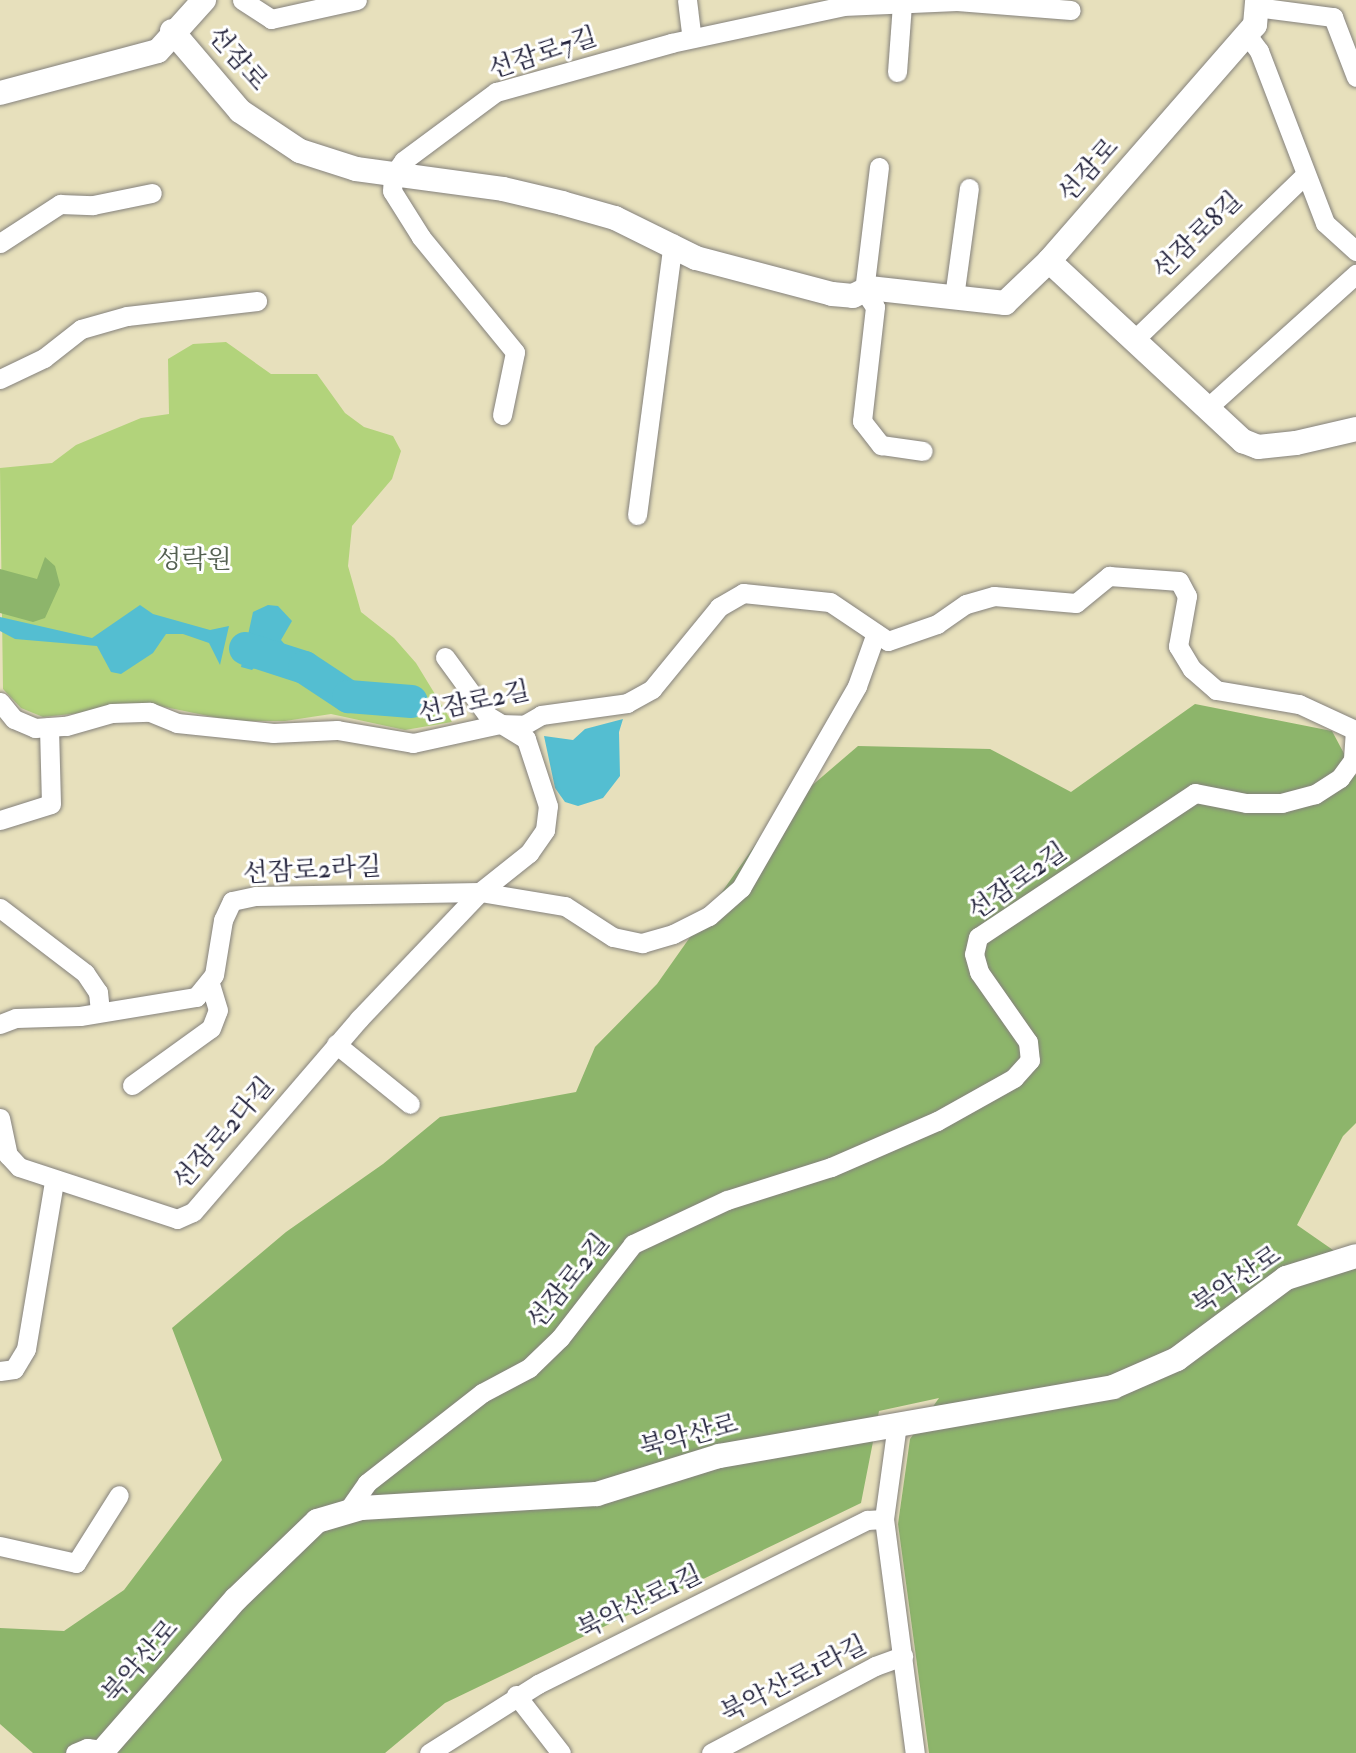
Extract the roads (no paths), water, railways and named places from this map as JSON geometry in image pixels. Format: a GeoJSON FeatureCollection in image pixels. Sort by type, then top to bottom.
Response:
{"type":"FeatureCollection","features":[{"type":"Feature","properties":{"kind":"street"},"geometry":{"type":"LineString","coordinates":[[172,31],[204,0]]}},
{"type":"Feature","properties":{"kind":"street"},"geometry":{"type":"LineString","coordinates":[[242,0],[271,19],[357,0]]}},
{"type":"Feature","properties":{"kind":"street"},"geometry":{"type":"LineString","coordinates":[[687,0],[692,38]]}},
{"type":"Feature","properties":{"kind":"street","name":"선잠로7길"},"geometry":{"type":"LineString","coordinates":[[393,175],[403,161],[496,92],[692,38],[843,6],[974,1],[1071,9]]}},
{"type":"Feature","properties":{"kind":"street"},"geometry":{"type":"LineString","coordinates":[[897,72],[902,4]]}},
{"type":"Feature","properties":{"kind":"street","name":"선잠로"},"geometry":{"type":"LineString","coordinates":[[0,93],[158,51],[172,31],[200,58],[240,111],[300,151],[393,175],[503,189],[562,203],[615,218],[673,243],[696,258],[820,291],[853,296],[864,291],[1005,303],[1049,261],[1255,25],[1256,4],[1332,17],[1356,77]]}},
{"type":"Feature","properties":{"kind":"street"},"geometry":{"type":"LineString","coordinates":[[1247,34],[1259,51],[1325,223],[1356,251]]}},
{"type":"Feature","properties":{"kind":"street"},"geometry":{"type":"LineString","coordinates":[[879,167],[864,291],[875,307],[862,421],[881,445],[923,451]]}},
{"type":"Feature","properties":{"kind":"street"},"geometry":{"type":"LineString","coordinates":[[393,175],[392,191],[421,237],[515,352],[502,415]]}},
{"type":"Feature","properties":{"kind":"street","name":"선잠로8길"},"geometry":{"type":"LineString","coordinates":[[1133,341],[1305,175]]}},
{"type":"Feature","properties":{"kind":"street"},"geometry":{"type":"LineString","coordinates":[[954,297],[969,188]]}},
{"type":"Feature","properties":{"kind":"street"},"geometry":{"type":"LineString","coordinates":[[0,243],[60,204],[93,205],[152,194]]}},
{"type":"Feature","properties":{"kind":"street"},"geometry":{"type":"LineString","coordinates":[[636,515],[673,243]]}},
{"type":"Feature","properties":{"kind":"street"},"geometry":{"type":"LineString","coordinates":[[1049,261],[1243,441],[1258,447],[1356,429]]}},
{"type":"Feature","properties":{"kind":"street"},"geometry":{"type":"LineString","coordinates":[[1206,409],[1356,274]]}},
{"type":"Feature","properties":{"kind":"street"},"geometry":{"type":"LineString","coordinates":[[0,379],[10,378],[44,358],[81,329],[127,316],[257,301]]}},
{"type":"Feature","properties":{"kind":"street","name":"선잠로2길"},"geometry":{"type":"LineString","coordinates":[[0,702],[14,719],[35,728],[112,712],[150,712],[177,723],[273,733],[337,730],[413,743],[500,724],[524,725],[541,715],[627,703],[652,689],[719,607],[743,593],[830,602],[888,641],[937,624],[967,604],[995,596],[1076,603],[1108,576],[1179,581],[1187,596],[1178,646],[1192,669],[1216,690],[1299,704],[1335,718],[1355,730],[1353,760],[1340,778],[1315,794],[1282,803],[1246,803],[1195,793],[978,937],[974,954],[979,972],[1028,1042],[1030,1060],[1014,1077],[937,1121],[831,1167],[727,1200],[633,1244],[560,1338],[529,1368],[482,1393],[385,1468],[367,1483],[347,1512]]}},
{"type":"Feature","properties":{"kind":"street"},"geometry":{"type":"LineString","coordinates":[[480,892],[565,906],[613,937],[642,943],[709,916],[741,888],[857,686],[877,633]]}},
{"type":"Feature","properties":{"kind":"street","name":"선잠로2다길"},"geometry":{"type":"LineString","coordinates":[[54,1182],[177,1219],[193,1212],[336,1044],[480,892],[529,853],[545,830],[548,806],[526,739],[488,716],[446,657]]}},
{"type":"Feature","properties":{"kind":"street"},"geometry":{"type":"LineString","coordinates":[[0,820],[51,804],[49,727]]}},
{"type":"Feature","properties":{"kind":"street","name":"선잠로2라길"},"geometry":{"type":"LineString","coordinates":[[131,1085],[211,1028],[218,1010],[209,982],[232,901],[256,896],[480,892]]}},
{"type":"Feature","properties":{"kind":"street"},"geometry":{"type":"LineString","coordinates":[[0,908],[85,973],[98,992],[100,1012]]}},
{"type":"Feature","properties":{"kind":"street"},"geometry":{"type":"LineString","coordinates":[[0,1024],[16,1018],[100,1012],[196,997],[209,982]]}},
{"type":"Feature","properties":{"kind":"street"},"geometry":{"type":"LineString","coordinates":[[336,1044],[410,1104]]}},
{"type":"Feature","properties":{"kind":"street"},"geometry":{"type":"LineString","coordinates":[[0,1118],[8,1155],[19,1167],[54,1182],[26,1349],[14,1369],[0,1371]]}},
{"type":"Feature","properties":{"kind":"street","name":"북악산로"},"geometry":{"type":"LineString","coordinates":[[102,1751],[236,1599],[317,1521],[347,1512],[597,1494],[719,1457],[1113,1387],[1177,1359],[1286,1278],[1356,1256]]}},
{"type":"Feature","properties":{"kind":"street"},"geometry":{"type":"LineString","coordinates":[[897,1424],[884,1519],[915,1753]]}},
{"type":"Feature","properties":{"kind":"street"},"geometry":{"type":"LineString","coordinates":[[0,1546],[76,1563],[119,1494]]}},
{"type":"Feature","properties":{"kind":"street","name":"북악산로1길"},"geometry":{"type":"LineString","coordinates":[[429,1753],[516,1695],[867,1520],[884,1519]]}},
{"type":"Feature","properties":{"kind":"street","name":"북악산로1라길"},"geometry":{"type":"LineString","coordinates":[[710,1753],[875,1666],[903,1656]]}},
{"type":"Feature","properties":{"kind":"street"},"geometry":{"type":"LineString","coordinates":[[516,1695],[561,1753]]}},
{"type":"Feature","properties":{"kind":"street"},"geometry":{"type":"LineString","coordinates":[[75,1753],[87,1748],[102,1751]]}},
{"type":"Feature","properties":{"kind":"water"},"geometry":{"type":"Polygon","coordinates":[[[140,605],[153,614],[210,630],[229,626],[220,665],[209,643],[183,634],[166,634],[153,653],[121,674],[111,672],[97,646],[15,639],[0,631],[0,617],[92,638],[140,605]]]}},
{"type":"Feature","properties":{"kind":"water"},"geometry":{"type":"Polygon","coordinates":[[[268,605],[278,606],[292,621],[281,640],[304,667],[292,671],[258,664],[252,670],[241,667],[253,612],[268,605]]]}},
{"type":"Feature","properties":{"kind":"water"},"geometry":{"type":"Polygon","coordinates":[[[623,719],[619,732],[620,776],[603,798],[578,806],[565,802],[555,788],[544,736],[573,740],[585,729],[623,719]]]}},
{"type":"Feature","properties":{"kind":"waterway"},"geometry":{"type":"LineString","coordinates":[[245,648],[304,667],[348,696],[411,701]]}},
{"type":"Feature","properties":{"kind":"park label","name":"성락원"},"geometry":{"type":"Point","coordinates":[194,561]}}]}
